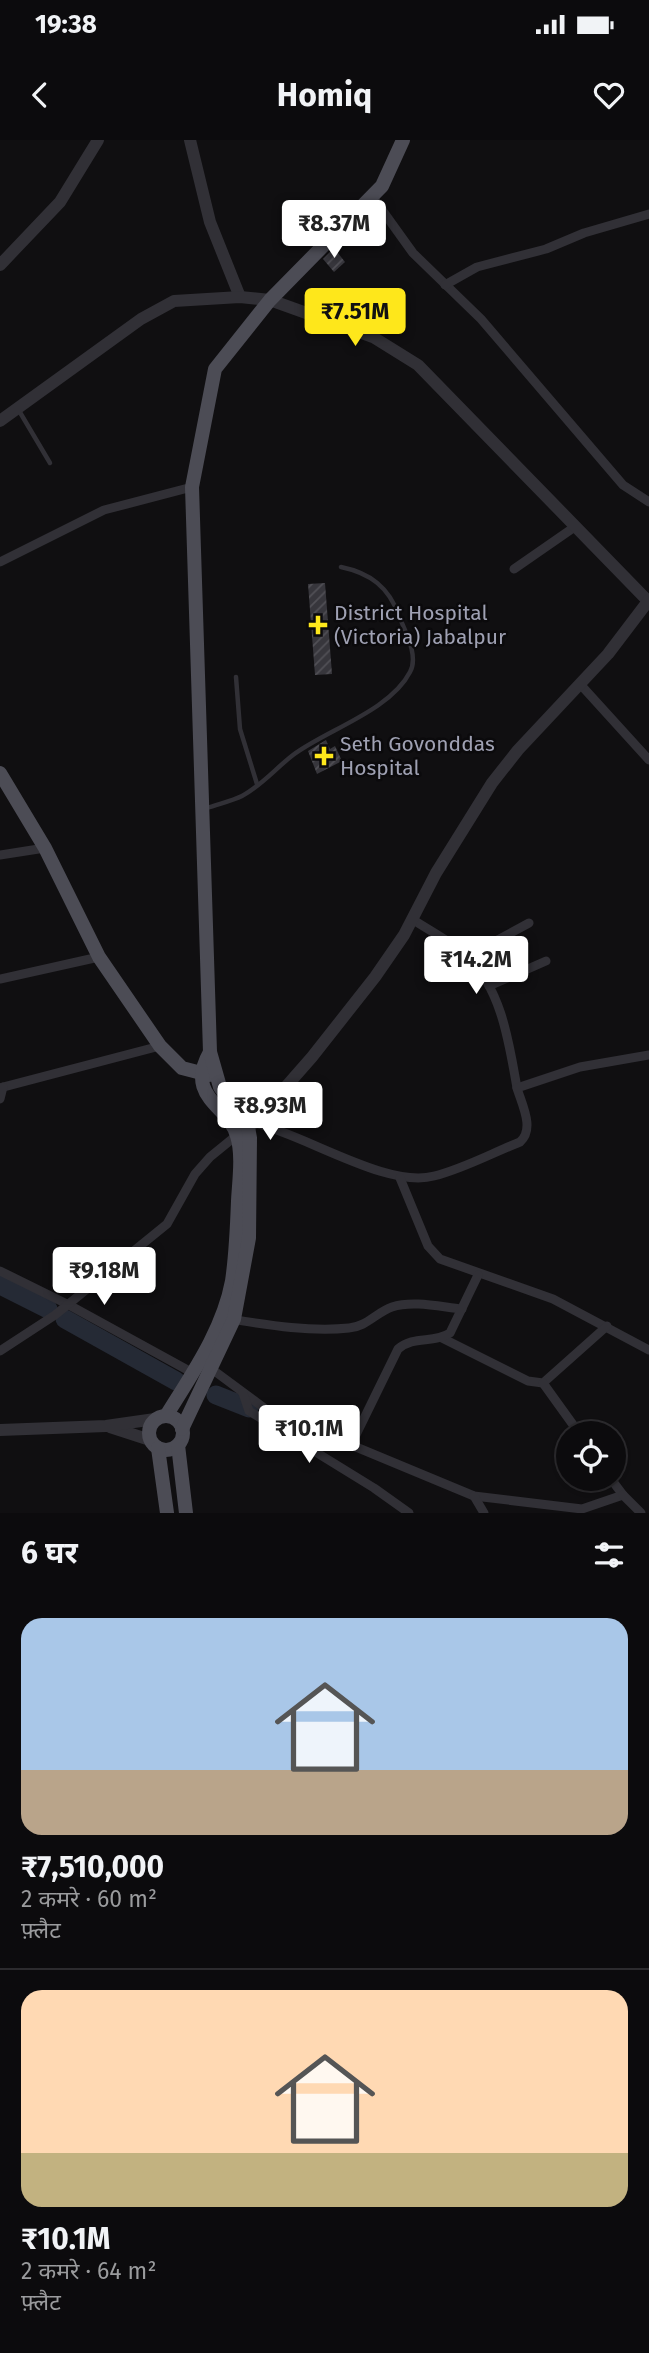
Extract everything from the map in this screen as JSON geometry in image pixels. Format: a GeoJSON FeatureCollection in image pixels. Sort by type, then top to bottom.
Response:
{"type":"FeatureCollection","features":[{"type":"Feature","properties":{"kind":"main road"},"geometry":{"type":"LineString","coordinates":[[186,1513],[178,1445],[182,1429],[228,1318],[246,1128],[211,1100],[208,1075],[210,1052],[192,487],[215,369],[270,300],[383,186],[403,140]]}},
{"type":"Feature","properties":{"kind":"main road"},"geometry":{"type":"LineString","coordinates":[[0,773],[45,848],[99,957],[160,1046],[182,1068],[208,1075]]}},
{"type":"Feature","properties":{"kind":"main road"},"geometry":{"type":"LineString","coordinates":[[167,1513],[149,1429],[161,1418],[228,1318]]}},
{"type":"Feature","properties":{"kind":"main road"},"geometry":{"type":"LineString","coordinates":[[161,1418],[176,1420],[182,1429]]}},
{"type":"Feature","properties":{"kind":"main road"},"geometry":{"type":"LineString","coordinates":[[154,1444],[169,1450],[178,1445]]}},
{"type":"Feature","properties":{"kind":"street"},"geometry":{"type":"LineString","coordinates":[[0,265],[60,202],[98,140]]}},
{"type":"Feature","properties":{"kind":"street"},"geometry":{"type":"LineString","coordinates":[[190,140],[210,222],[240,296]]}},
{"type":"Feature","properties":{"kind":"street"},"geometry":{"type":"LineString","coordinates":[[372,196],[413,253],[481,319],[624,485],[649,502]]}},
{"type":"Feature","properties":{"kind":"street"},"geometry":{"type":"LineString","coordinates":[[445,285],[477,267],[545,249],[584,233],[649,214]]}},
{"type":"Feature","properties":{"kind":"street"},"geometry":{"type":"LineString","coordinates":[[0,421],[141,319],[174,301],[240,296],[270,300],[373,337],[418,365],[649,601],[608,654],[492,783],[375,977],[246,1128],[210,1157],[195,1174],[167,1224],[69,1305],[0,1351]]}},
{"type":"Feature","properties":{"kind":"street"},"geometry":{"type":"LineString","coordinates":[[0,562],[104,510],[192,487]]}},
{"type":"Feature","properties":{"kind":"street"},"geometry":{"type":"LineString","coordinates":[[514,569],[576,526]]}},
{"type":"Feature","properties":{"kind":"street"},"geometry":{"type":"LineString","coordinates":[[580,684],[649,760]]}},
{"type":"Feature","properties":{"kind":"street"},"geometry":{"type":"LineString","coordinates":[[0,855],[45,848]]}},
{"type":"Feature","properties":{"kind":"street"},"geometry":{"type":"LineString","coordinates":[[246,1128],[279,1129],[400,1178],[433,1177],[520,1142],[527,1136],[528,1128],[501,1013],[489,986],[468,956],[412,919]]}},
{"type":"Feature","properties":{"kind":"street"},"geometry":{"type":"LineString","coordinates":[[468,956],[529,923]]}},
{"type":"Feature","properties":{"kind":"street"},"geometry":{"type":"LineString","coordinates":[[0,979],[99,957]]}},
{"type":"Feature","properties":{"kind":"street"},"geometry":{"type":"LineString","coordinates":[[489,986],[546,961]]}},
{"type":"Feature","properties":{"kind":"street"},"geometry":{"type":"LineString","coordinates":[[0,1099],[1,1088],[160,1046]]}},
{"type":"Feature","properties":{"kind":"street"},"geometry":{"type":"LineString","coordinates":[[517,1088],[580,1067],[649,1055]]}},
{"type":"Feature","properties":{"kind":"street"},"geometry":{"type":"LineString","coordinates":[[400,1178],[428,1246],[440,1259],[478,1275],[553,1299],[649,1350]]}},
{"type":"Feature","properties":{"kind":"street"},"geometry":{"type":"LineString","coordinates":[[0,1271],[69,1305],[193,1373]]}},
{"type":"Feature","properties":{"kind":"street"},"geometry":{"type":"LineString","coordinates":[[351,1445],[398,1349],[406,1341],[442,1338],[450,1333],[478,1275]]}},
{"type":"Feature","properties":{"kind":"street"},"geometry":{"type":"LineString","coordinates":[[228,1318],[324,1329],[352,1328],[367,1323],[390,1307],[406,1304],[462,1310]]}},
{"type":"Feature","properties":{"kind":"street"},"geometry":{"type":"LineString","coordinates":[[543,1383],[607,1326]]}},
{"type":"Feature","properties":{"kind":"street"},"geometry":{"type":"LineString","coordinates":[[442,1338],[528,1381],[543,1383],[570,1421]]}},
{"type":"Feature","properties":{"kind":"street"},"geometry":{"type":"LineString","coordinates":[[209,1367],[267,1410],[474,1496],[582,1509],[622,1495]]}},
{"type":"Feature","properties":{"kind":"street"},"geometry":{"type":"LineString","coordinates":[[242,1392],[249,1411],[374,1488],[409,1513]]}},
{"type":"Feature","properties":{"kind":"street"},"geometry":{"type":"LineString","coordinates":[[0,1430],[106,1426],[161,1418]]}},
{"type":"Feature","properties":{"kind":"street"},"geometry":{"type":"LineString","coordinates":[[106,1426],[154,1444]]}},
{"type":"Feature","properties":{"kind":"street"},"geometry":{"type":"LineString","coordinates":[[619,1491],[640,1513]]}},
{"type":"Feature","properties":{"kind":"street"},"geometry":{"type":"LineString","coordinates":[[474,1496],[484,1513]]}},
{"type":"Feature","properties":{"kind":"lane"},"geometry":{"type":"LineString","coordinates":[[18,408],[50,463]]}},
{"type":"Feature","properties":{"kind":"lane"},"geometry":{"type":"LineString","coordinates":[[202,810],[242,796],[319,736],[351,722],[399,687],[412,670],[411,648],[396,608],[363,571],[341,567]]}},
{"type":"Feature","properties":{"kind":"lane"},"geometry":{"type":"LineString","coordinates":[[236,677],[240,729],[257,784]]}},
{"type":"Feature","properties":{"kind":"building"},"geometry":{"type":"Polygon","coordinates":[[[334,248],[345,262],[334,272],[323,259],[334,248]]]}},
{"type":"Feature","properties":{"kind":"building"},"geometry":{"type":"Polygon","coordinates":[[[325,583],[332,674],[315,675],[308,584],[325,583]]]}},
{"type":"Feature","properties":{"kind":"building"},"geometry":{"type":"Polygon","coordinates":[[[326,740],[330,749],[335,746],[342,761],[317,774],[308,751],[326,740]]]}},
{"type":"Feature","properties":{"kind":"waterway"},"geometry":{"type":"LineString","coordinates":[[0,1285],[48,1309]]}},
{"type":"Feature","properties":{"kind":"waterway"},"geometry":{"type":"LineString","coordinates":[[65,1319],[176,1381]]}},
{"type":"Feature","properties":{"kind":"waterway"},"geometry":{"type":"LineString","coordinates":[[216,1395],[249,1408]]}},
{"type":"Feature","properties":{"kind":"place","name":"District Hospital (Victoria) Jabalpur"},"geometry":{"type":"Point","coordinates":[318,625]}},
{"type":"Feature","properties":{"kind":"place","name":"Seth Govonddas Hospital"},"geometry":{"type":"Point","coordinates":[324,756]}}]}
